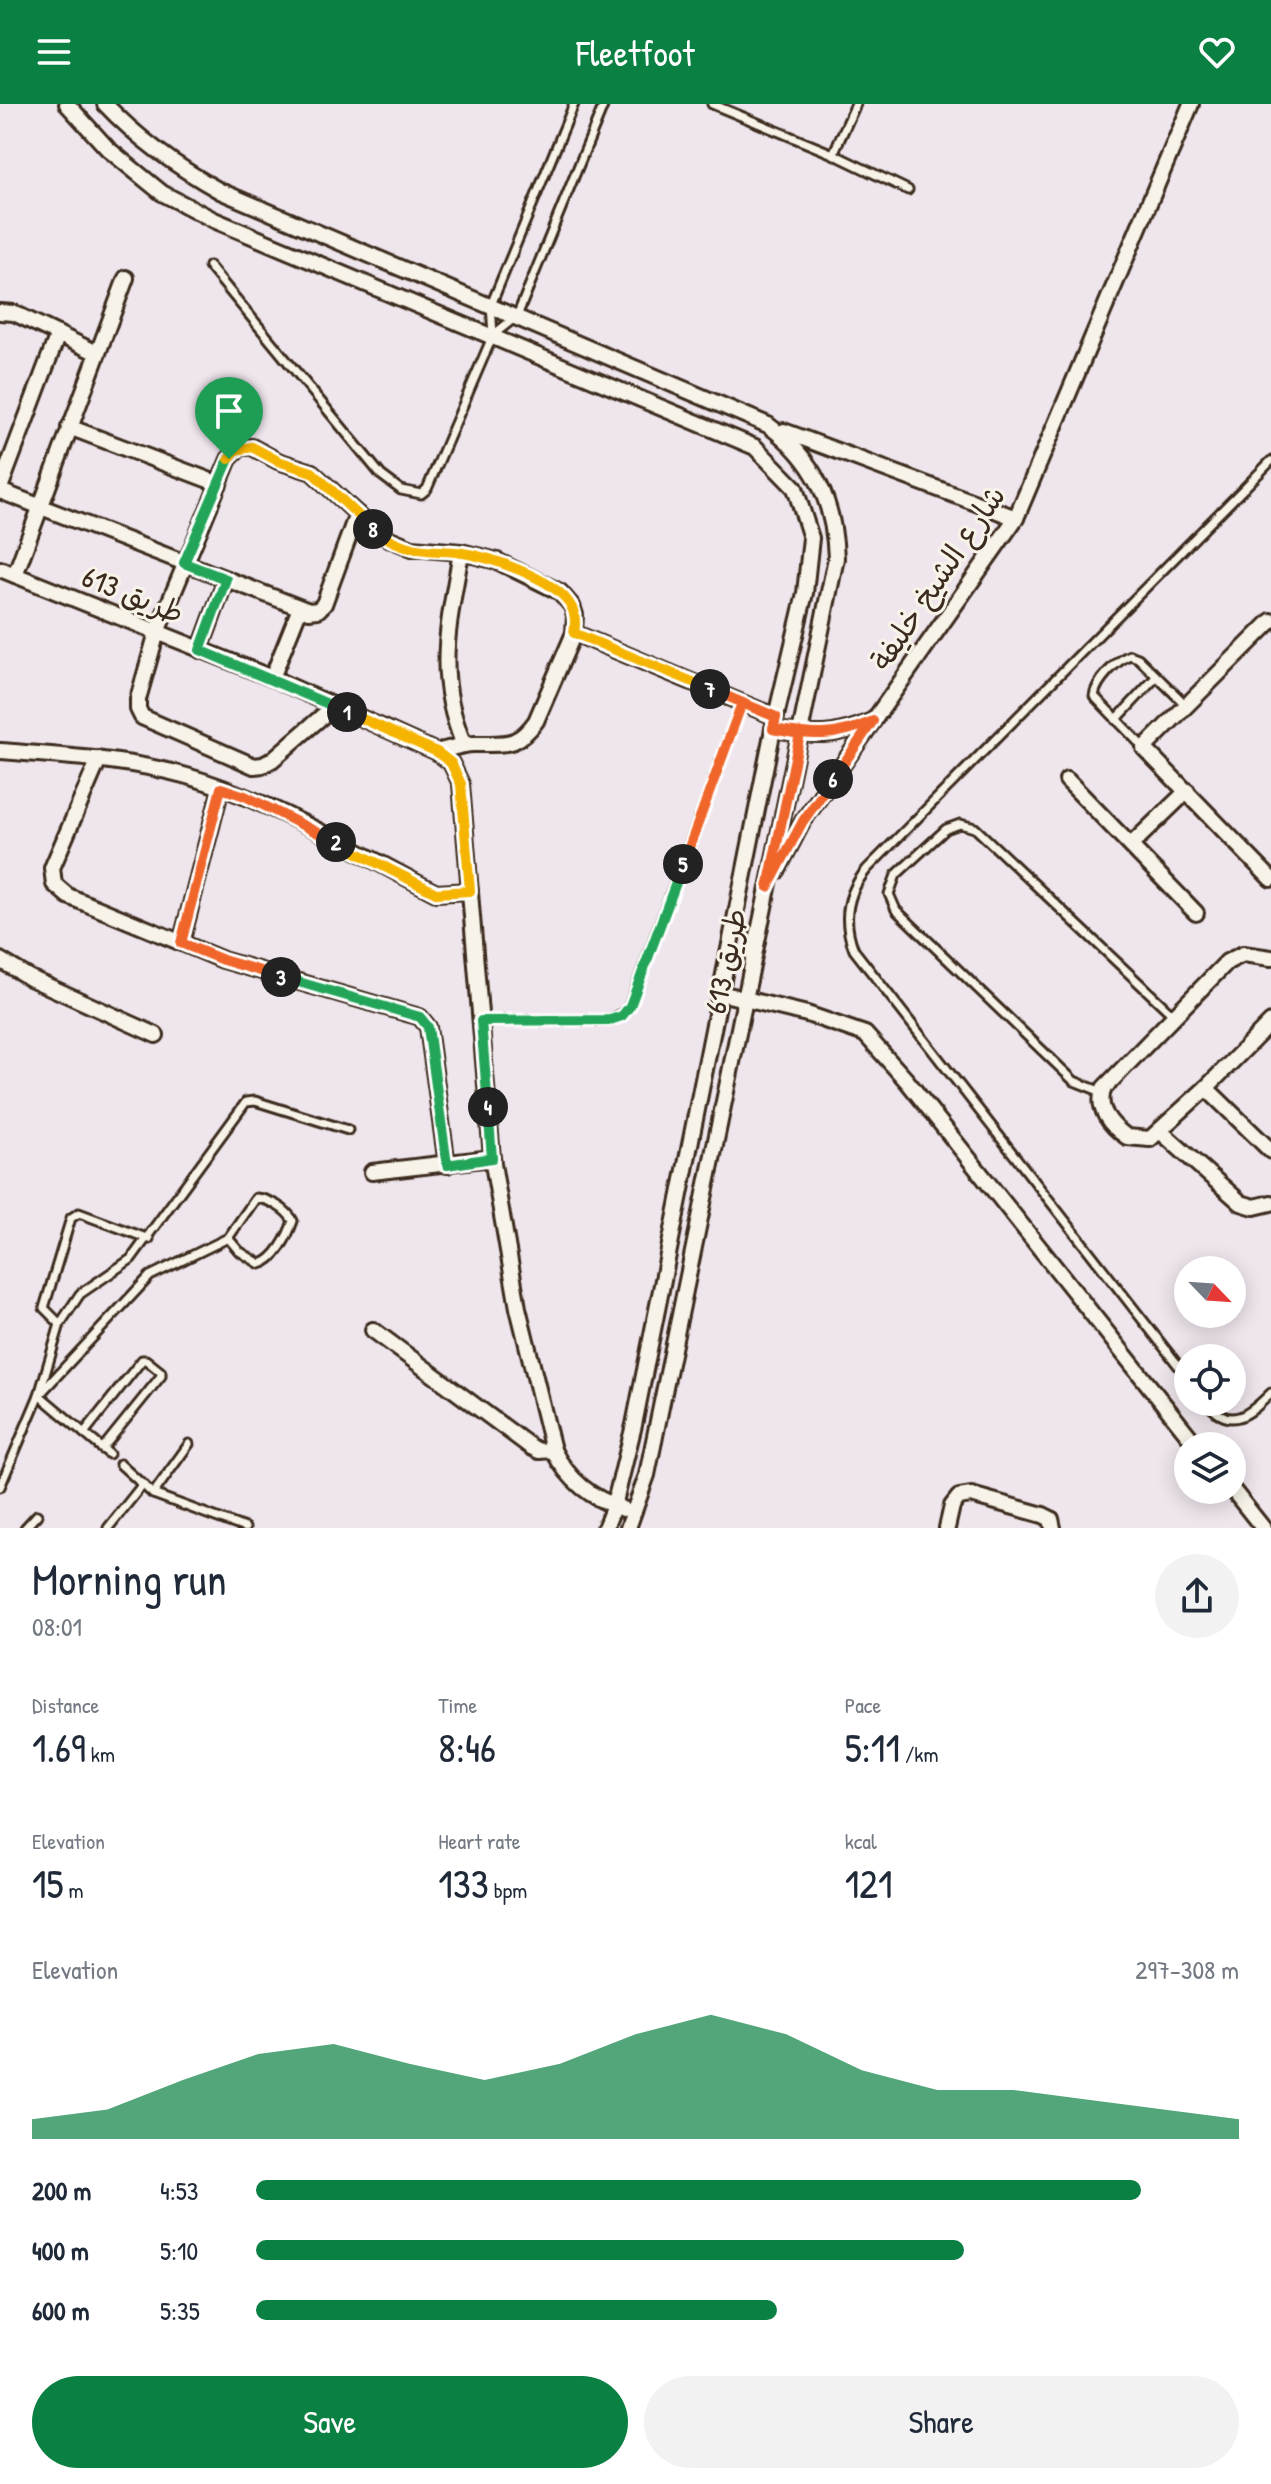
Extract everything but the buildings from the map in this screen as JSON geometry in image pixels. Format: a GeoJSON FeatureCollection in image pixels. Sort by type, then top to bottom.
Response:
{"type":"FeatureCollection","features":[{"type":"Feature","properties":{"kind":"street","name":"طريق 613"},"geometry":{"type":"LineString","coordinates":[[67,104],[108,149],[162,193],[214,220],[755,447],[795,488],[811,538],[805,593],[774,723],[634,1425],[614,1506],[605,1528]]}},
{"type":"Feature","properties":{"kind":"street","name":"طريق 613"},"geometry":{"type":"LineString","coordinates":[[105,104],[124,125],[174,165],[220,191],[768,425],[792,442],[818,479],[835,530],[836,558],[647,1475],[628,1528]]}},
{"type":"Feature","properties":{"kind":"street","name":"شارع الشيخ خليفة"},"geometry":{"type":"LineString","coordinates":[[768,887],[803,821],[1016,518],[1191,104]]}},
{"type":"Feature","properties":{"kind":"street"},"geometry":{"type":"LineString","coordinates":[[15,575],[126,278]]}},
{"type":"Feature","properties":{"kind":"street"},"geometry":{"type":"LineString","coordinates":[[0,312],[14,313],[97,353]]}},
{"type":"Feature","properties":{"kind":"street"},"geometry":{"type":"LineString","coordinates":[[58,334],[4,466],[0,489],[314,611],[324,604],[357,514]]}},
{"type":"Feature","properties":{"kind":"street"},"geometry":{"type":"LineString","coordinates":[[768,425],[1016,518]]}},
{"type":"Feature","properties":{"kind":"street"},"geometry":{"type":"LineString","coordinates":[[69,427],[219,484]]}},
{"type":"Feature","properties":{"kind":"street"},"geometry":{"type":"LineString","coordinates":[[334,706],[272,760],[254,766],[142,717],[138,709],[157,632],[184,563],[232,454],[241,447],[252,447],[278,461],[312,472],[379,533],[401,544],[423,550],[461,552],[513,567],[560,592],[572,606],[574,633],[530,730],[513,742],[502,745],[464,745],[437,752]]}},
{"type":"Feature","properties":{"kind":"street"},"geometry":{"type":"LineString","coordinates":[[461,552],[445,661],[451,711],[464,745]]}},
{"type":"Feature","properties":{"kind":"street","name":"طريق 613"},"geometry":{"type":"LineString","coordinates":[[0,569],[272,678],[437,752],[451,763],[461,784],[492,1158],[518,1308],[553,1450],[574,1481],[593,1496],[634,1514]]}},
{"type":"Feature","properties":{"kind":"street"},"geometry":{"type":"LineString","coordinates":[[200,650],[226,579]]}},
{"type":"Feature","properties":{"kind":"street"},"geometry":{"type":"LineString","coordinates":[[272,678],[300,608]]}},
{"type":"Feature","properties":{"kind":"street"},"geometry":{"type":"LineString","coordinates":[[1271,621],[1144,748],[1271,879]]}},
{"type":"Feature","properties":{"kind":"street"},"geometry":{"type":"LineString","coordinates":[[574,633],[742,703],[774,723],[800,734],[847,733],[873,721]]}},
{"type":"Feature","properties":{"kind":"street"},"geometry":{"type":"LineString","coordinates":[[0,751],[99,759],[185,776],[245,796],[436,893],[470,891]]}},
{"type":"Feature","properties":{"kind":"street"},"geometry":{"type":"LineString","coordinates":[[99,759],[52,868],[54,884],[68,896],[223,960],[420,1017],[428,1027],[447,1165]]}},
{"type":"Feature","properties":{"kind":"street"},"geometry":{"type":"LineString","coordinates":[[1067,780],[1196,913]]}},
{"type":"Feature","properties":{"kind":"street"},"geometry":{"type":"LineString","coordinates":[[181,943],[221,788]]}},
{"type":"Feature","properties":{"kind":"street"},"geometry":{"type":"LineString","coordinates":[[1131,845],[1187,791]]}},
{"type":"Feature","properties":{"kind":"street"},"geometry":{"type":"LineString","coordinates":[[1271,958],[1249,954],[1231,959],[1102,1092],[1100,1101],[1103,1110],[1121,1133],[1142,1140],[1150,1139],[1271,1022]]}},
{"type":"Feature","properties":{"kind":"street"},"geometry":{"type":"LineString","coordinates":[[0,960],[30,978],[156,1035]]}},
{"type":"Feature","properties":{"kind":"street"},"geometry":{"type":"LineString","coordinates":[[720,993],[807,1014],[865,1034],[907,1081],[1186,1432]]}},
{"type":"Feature","properties":{"kind":"street"},"geometry":{"type":"LineString","coordinates":[[1206,1088],[1271,1151]]}},
{"type":"Feature","properties":{"kind":"street"},"geometry":{"type":"LineString","coordinates":[[1160,1131],[1241,1203],[1254,1207],[1271,1203]]}},
{"type":"Feature","properties":{"kind":"street"},"geometry":{"type":"LineString","coordinates":[[372,1172],[492,1158]]}},
{"type":"Feature","properties":{"kind":"street"},"geometry":{"type":"LineString","coordinates":[[373,1330],[531,1447],[539,1451],[553,1450]]}},
{"type":"Feature","properties":{"kind":"street"},"geometry":{"type":"LineString","coordinates":[[947,1528],[952,1506],[959,1497],[971,1495],[1043,1515],[1051,1519],[1053,1528]]}},
{"type":"Feature","properties":{"kind":"street"},"geometry":{"type":"LineString","coordinates":[[1244,1504],[1263,1528]]}},
{"type":"Feature","properties":{"kind":"lane"},"geometry":{"type":"LineString","coordinates":[[209,266],[381,475],[401,490],[421,494],[427,489],[493,335],[491,305],[574,104]]}},
{"type":"Feature","properties":{"kind":"lane"},"geometry":{"type":"LineString","coordinates":[[493,335],[517,316],[604,104]]}},
{"type":"Feature","properties":{"kind":"lane"},"geometry":{"type":"LineString","coordinates":[[712,104],[833,154],[908,190]]}},
{"type":"Feature","properties":{"kind":"lane"},"geometry":{"type":"LineString","coordinates":[[833,154],[856,104]]}},
{"type":"Feature","properties":{"kind":"lane"},"geometry":{"type":"LineString","coordinates":[[1174,1360],[854,950],[847,918],[855,886],[867,869],[1271,461]]}},
{"type":"Feature","properties":{"kind":"lane"},"geometry":{"type":"LineString","coordinates":[[1144,748],[1095,699],[1094,692],[1123,658],[1134,656],[1186,705]]}},
{"type":"Feature","properties":{"kind":"lane"},"geometry":{"type":"LineString","coordinates":[[1116,720],[1156,677]]}},
{"type":"Feature","properties":{"kind":"lane"},"geometry":{"type":"LineString","coordinates":[[481,1021],[610,1020],[627,1011],[742,703]]}},
{"type":"Feature","properties":{"kind":"lane"},"geometry":{"type":"LineString","coordinates":[[1102,1092],[1074,1081],[896,910],[889,894],[896,875],[946,829],[960,824],[975,828],[1174,1016]]}},
{"type":"Feature","properties":{"kind":"lane"},"geometry":{"type":"LineString","coordinates":[[0,1487],[39,1395],[60,1324],[80,1294],[131,1259],[149,1239],[246,1102],[255,1101],[348,1130]]}},
{"type":"Feature","properties":{"kind":"lane"},"geometry":{"type":"LineString","coordinates":[[39,1395],[150,1276],[228,1238],[256,1198],[264,1198],[289,1214],[293,1221],[289,1233],[268,1262],[260,1264],[239,1251],[228,1238]]}},
{"type":"Feature","properties":{"kind":"lane"},"geometry":{"type":"LineString","coordinates":[[60,1324],[44,1308],[71,1218],[75,1214],[149,1239]]}},
{"type":"Feature","properties":{"kind":"lane"},"geometry":{"type":"LineString","coordinates":[[39,1395],[105,1451],[161,1372],[142,1360],[84,1433]]}},
{"type":"Feature","properties":{"kind":"lane"},"geometry":{"type":"LineString","coordinates":[[1246,1414],[1253,1411],[1271,1393]]}},
{"type":"Feature","properties":{"kind":"lane"},"geometry":{"type":"LineString","coordinates":[[153,1494],[189,1444]]}},
{"type":"Feature","properties":{"kind":"lane"},"geometry":{"type":"LineString","coordinates":[[120,1464],[153,1494],[245,1528]]}},
{"type":"Feature","properties":{"kind":"lane"},"geometry":{"type":"LineString","coordinates":[[108,1528],[143,1484]]}},
{"type":"Feature","properties":{"kind":"lane"},"geometry":{"type":"LineString","coordinates":[[25,1528],[37,1515]]}},
{"type":"Feature","properties":{"kind":"route"},"geometry":{"type":"LineString","coordinates":[[229,459],[184,563],[226,579],[200,650],[272,678],[445,757],[456,770],[461,784],[470,891],[436,893],[245,796],[221,788],[181,943],[223,960],[420,1017],[428,1027],[447,1165],[492,1158],[481,1021],[610,1020],[627,1011],[742,703],[776,717],[773,729],[800,734],[847,733],[873,721],[803,821],[768,887],[800,734],[773,729],[776,717],[574,633],[575,615],[567,599],[560,592],[513,567],[482,556],[412,548],[390,539],[369,525],[312,472],[278,461],[252,447],[241,447],[229,459]]}}]}
